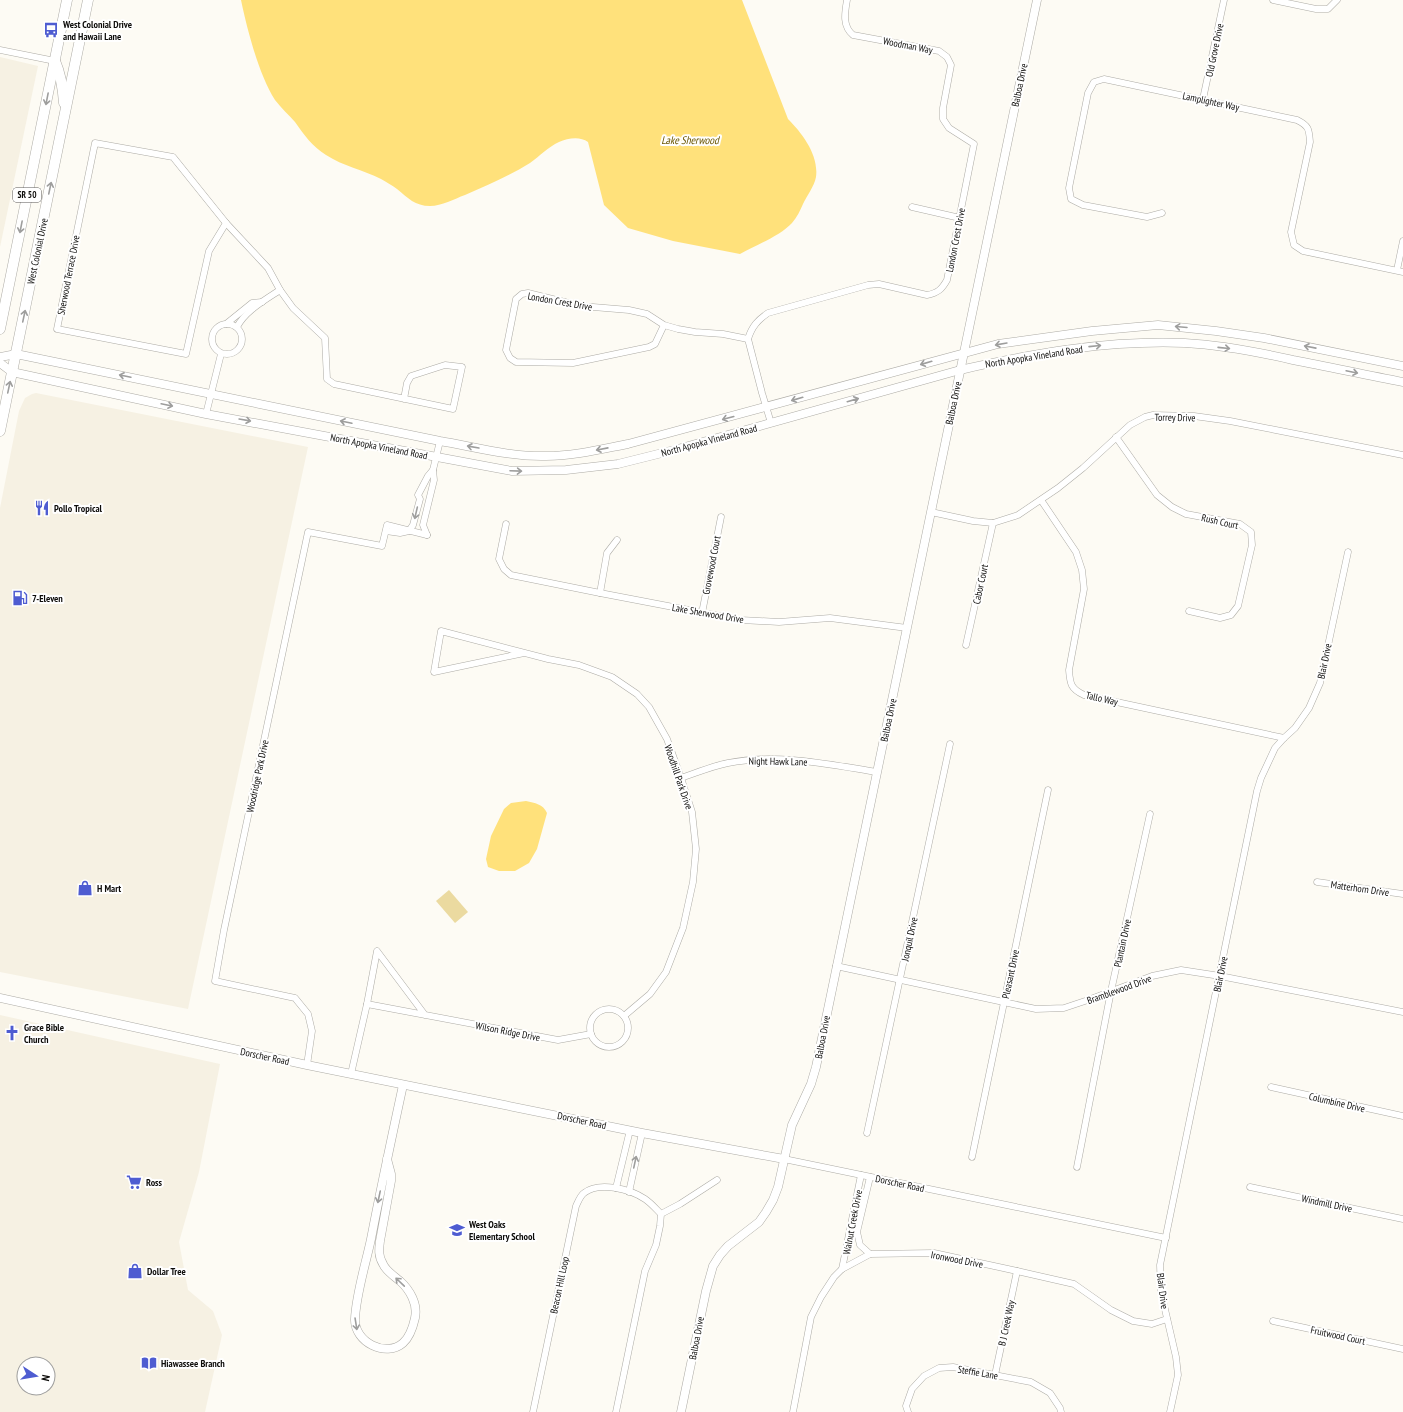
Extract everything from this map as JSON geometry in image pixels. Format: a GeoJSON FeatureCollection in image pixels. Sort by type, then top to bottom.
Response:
{"type":"FeatureCollection","features":[{"type":"Feature","properties":{"kind":"highway","name":"West Colonial Drive"},"geometry":{"type":"LineString","coordinates":[[0,330],[67,0]]}},
{"type":"Feature","properties":{"kind":"highway","name":"West Colonial Drive"},"geometry":{"type":"LineString","coordinates":[[0,431],[88,0]]}},
{"type":"Feature","properties":{"kind":"highway"},"geometry":{"type":"LineString","coordinates":[[54,61],[59,71],[62,85],[65,113]]}},
{"type":"Feature","properties":{"kind":"street","name":"Woodman Way"},"geometry":{"type":"LineString","coordinates":[[848,0],[845,16],[846,27],[853,34],[939,51],[947,57],[951,65],[942,108],[943,119],[949,128],[974,144]]}},
{"type":"Feature","properties":{"kind":"street","name":"Balboa Drive"},"geometry":{"type":"LineString","coordinates":[[681,1412],[706,1291],[713,1266],[720,1254],[728,1246],[755,1225],[766,1212],[773,1200],[778,1187],[792,1126],[811,1084],[816,1067],[1037,0]]}},
{"type":"Feature","properties":{"kind":"street","name":"Old Grove Drive"},"geometry":{"type":"LineString","coordinates":[[1204,99],[1224,0]]}},
{"type":"Feature","properties":{"kind":"street"},"geometry":{"type":"LineString","coordinates":[[1273,0],[1316,9],[1328,9],[1337,0]]}},
{"type":"Feature","properties":{"kind":"street"},"geometry":{"type":"LineString","coordinates":[[0,50],[54,61]]}},
{"type":"Feature","properties":{"kind":"street","name":"Lamplighter Way"},"geometry":{"type":"LineString","coordinates":[[1162,213],[1147,217],[1083,205],[1071,199],[1069,188],[1088,93],[1094,82],[1104,79],[1204,99],[1297,120],[1305,124],[1310,131],[1310,142],[1291,232],[1294,245],[1303,251],[1400,271]]}},
{"type":"Feature","properties":{"kind":"street","name":"Sherwood Terrace Drive"},"geometry":{"type":"LineString","coordinates":[[226,223],[209,251],[186,354],[57,328],[95,143],[173,157],[226,223],[268,268],[280,290],[294,308],[325,338],[327,379],[334,384],[404,399],[453,408],[462,367],[445,365],[411,376],[407,383],[404,399]]}},
{"type":"Feature","properties":{"kind":"street","name":"London Crest Drive"},"geometry":{"type":"LineString","coordinates":[[664,325],[655,344],[649,348],[574,363],[516,362],[510,358],[506,350],[516,299],[522,294],[528,293],[581,306],[629,310],[647,314],[664,325],[689,331],[723,334],[748,339],[756,322],[768,313],[868,285],[879,284],[927,295],[934,294],[941,290],[947,280],[974,144]]}},
{"type":"Feature","properties":{"kind":"street"},"geometry":{"type":"LineString","coordinates":[[912,208],[960,218]]}},
{"type":"Feature","properties":{"kind":"street"},"geometry":{"type":"LineString","coordinates":[[1400,271],[1403,241]]}},
{"type":"Feature","properties":{"kind":"street"},"geometry":{"type":"LineString","coordinates":[[237,327],[240,321],[262,302],[280,290]]}},
{"type":"Feature","properties":{"kind":"street"},"geometry":{"type":"LineString","coordinates":[[226,324],[237,327],[242,337],[240,347],[232,354],[221,354],[214,347],[212,337],[217,328],[226,324],[252,303],[262,302]]}},
{"type":"Feature","properties":{"kind":"street","name":"North Apopka Vineland Road"},"geometry":{"type":"LineString","coordinates":[[16,354],[440,441],[510,454],[546,456],[586,452],[628,444],[766,408],[998,344],[1092,331],[1158,325],[1216,331],[1264,338],[1403,366]]}},
{"type":"Feature","properties":{"kind":"street"},"geometry":{"type":"LineString","coordinates":[[748,339],[771,423]]}},
{"type":"Feature","properties":{"kind":"street","name":"North Apopka Vineland Road"},"geometry":{"type":"LineString","coordinates":[[12,372],[206,414],[512,471],[566,470],[618,464],[1005,359],[1124,343],[1186,343],[1246,350],[1403,382]]}},
{"type":"Feature","properties":{"kind":"street"},"geometry":{"type":"LineString","coordinates":[[0,357],[16,354]]}},
{"type":"Feature","properties":{"kind":"street"},"geometry":{"type":"LineString","coordinates":[[206,414],[221,354]]}},
{"type":"Feature","properties":{"kind":"street"},"geometry":{"type":"LineString","coordinates":[[0,362],[12,372]]}},
{"type":"Feature","properties":{"kind":"street","name":"Torrey Drive"},"geometry":{"type":"LineString","coordinates":[[931,512],[973,521],[993,523],[1018,515],[1041,500],[1083,468],[1130,425],[1145,417],[1153,415],[1188,416],[1230,421],[1403,455]]}},
{"type":"Feature","properties":{"kind":"street","name":"Rush Court"},"geometry":{"type":"LineString","coordinates":[[1116,437],[1157,495],[1172,507],[1186,514],[1240,524],[1251,532],[1252,545],[1238,606],[1231,615],[1220,618],[1188,611]]}},
{"type":"Feature","properties":{"kind":"street","name":"Woodridge Park Drive"},"geometry":{"type":"LineString","coordinates":[[307,1065],[312,1030],[308,1014],[295,998],[215,980],[308,532],[382,546],[386,528],[400,533],[409,531],[427,534],[423,525],[434,480],[433,470],[440,441]]}},
{"type":"Feature","properties":{"kind":"street","name":"Woodridge Park Drive"},"geometry":{"type":"LineString","coordinates":[[409,531],[413,525],[420,499],[418,495],[421,487],[433,470]]}},
{"type":"Feature","properties":{"kind":"street","name":"Tallo Way"},"geometry":{"type":"LineString","coordinates":[[1041,500],[1076,552],[1082,570],[1084,589],[1069,670],[1070,682],[1076,691],[1084,695],[1284,738]]}},
{"type":"Feature","properties":{"kind":"street","name":"Grovewood Court"},"geometry":{"type":"LineString","coordinates":[[702,613],[721,517]]}},
{"type":"Feature","properties":{"kind":"street","name":"Cabor Court"},"geometry":{"type":"LineString","coordinates":[[966,645],[993,523]]}},
{"type":"Feature","properties":{"kind":"street","name":"Lake Sherwood Drive"},"geometry":{"type":"LineString","coordinates":[[506,524],[499,559],[504,569],[511,575],[741,620],[779,622],[836,618],[907,628]]}},
{"type":"Feature","properties":{"kind":"street"},"geometry":{"type":"LineString","coordinates":[[600,593],[607,553],[617,540]]}},
{"type":"Feature","properties":{"kind":"street","name":"Blair Drive"},"geometry":{"type":"LineString","coordinates":[[1170,1412],[1178,1375],[1176,1357],[1161,1292],[1160,1265],[1257,791],[1275,748],[1295,728],[1309,708],[1320,683],[1348,552]]}},
{"type":"Feature","properties":{"kind":"street","name":"Woodhill Park Drive"},"geometry":{"type":"LineString","coordinates":[[524,653],[434,672],[441,631],[548,659],[579,665],[612,677],[637,694],[649,707],[667,739],[692,812],[696,849],[693,882],[683,928],[666,972],[650,994],[624,1016]]}},
{"type":"Feature","properties":{"kind":"street","name":"Jonquil Drive"},"geometry":{"type":"LineString","coordinates":[[867,1133],[950,744]]}},
{"type":"Feature","properties":{"kind":"street","name":"Night Hawk Lane"},"geometry":{"type":"LineString","coordinates":[[681,778],[726,763],[757,759],[800,760],[877,772]]}},
{"type":"Feature","properties":{"kind":"street","name":"Pleasant Drive"},"geometry":{"type":"LineString","coordinates":[[972,1157],[1048,790]]}},
{"type":"Feature","properties":{"kind":"street","name":"Plantain Drive"},"geometry":{"type":"LineString","coordinates":[[1077,1167],[1111,991],[1150,814]]}},
{"type":"Feature","properties":{"kind":"street","name":"Matterhorn Drive"},"geometry":{"type":"LineString","coordinates":[[1317,882],[1403,894]]}},
{"type":"Feature","properties":{"kind":"street"},"geometry":{"type":"LineString","coordinates":[[350,1074],[367,1004],[377,951],[425,1015]]}},
{"type":"Feature","properties":{"kind":"street","name":"Bramblewood Drive"},"geometry":{"type":"LineString","coordinates":[[836,966],[1036,1009],[1064,1008],[1152,976],[1181,970],[1220,976],[1403,1012]]}},
{"type":"Feature","properties":{"kind":"street","name":"Dorscher Road"},"geometry":{"type":"LineString","coordinates":[[0,998],[403,1085],[642,1133],[870,1176],[1166,1238]]}},
{"type":"Feature","properties":{"kind":"street","name":"Wilson Ridge Drive"},"geometry":{"type":"LineString","coordinates":[[367,1004],[558,1040],[590,1034]]}},
{"type":"Feature","properties":{"kind":"street"},"geometry":{"type":"LineString","coordinates":[[613,1009],[624,1016],[628,1028],[627,1034],[618,1044],[610,1047],[604,1046],[594,1040],[590,1034],[592,1020],[595,1015],[601,1011],[613,1009]]}},
{"type":"Feature","properties":{"kind":"street"},"geometry":{"type":"LineString","coordinates":[[387,1159],[391,1174],[391,1181],[378,1250],[379,1256],[383,1265],[408,1290],[416,1308],[415,1318],[408,1337],[399,1346],[387,1349],[374,1346],[364,1340],[357,1330],[355,1320],[387,1159],[403,1085]]}},
{"type":"Feature","properties":{"kind":"street","name":"Columbine Drive"},"geometry":{"type":"LineString","coordinates":[[1271,1087],[1403,1116]]}},
{"type":"Feature","properties":{"kind":"street"},"geometry":{"type":"LineString","coordinates":[[616,1188],[630,1130]]}},
{"type":"Feature","properties":{"kind":"street"},"geometry":{"type":"LineString","coordinates":[[629,1192],[642,1133]]}},
{"type":"Feature","properties":{"kind":"street","name":"Walnut Creek Drive"},"geometry":{"type":"LineString","coordinates":[[842,1269],[861,1175]]}},
{"type":"Feature","properties":{"kind":"street","name":"Walnut Creek Drive"},"geometry":{"type":"LineString","coordinates":[[870,1176],[857,1232],[860,1245],[870,1254]]}},
{"type":"Feature","properties":{"kind":"street"},"geometry":{"type":"LineString","coordinates":[[616,1412],[645,1271],[656,1245],[661,1214],[680,1204],[717,1180]]}},
{"type":"Feature","properties":{"kind":"street","name":"Beacon Hill Loop"},"geometry":{"type":"LineString","coordinates":[[533,1412],[576,1206],[582,1194],[594,1187],[616,1188],[646,1199],[661,1214]]}},
{"type":"Feature","properties":{"kind":"street","name":"Windmill Drive"},"geometry":{"type":"LineString","coordinates":[[1250,1187],[1403,1219]]}},
{"type":"Feature","properties":{"kind":"street","name":"Ironwood Drive"},"geometry":{"type":"LineString","coordinates":[[793,1412],[811,1317],[821,1296],[834,1277],[842,1269],[870,1254],[934,1253],[1017,1270],[1074,1284],[1111,1310],[1133,1321],[1152,1324],[1167,1319]]}},
{"type":"Feature","properties":{"kind":"street","name":"B J Creek Way"},"geometry":{"type":"LineString","coordinates":[[995,1375],[1017,1270]]}},
{"type":"Feature","properties":{"kind":"street","name":"Fruitwood Court"},"geometry":{"type":"LineString","coordinates":[[1273,1321],[1403,1349]]}},
{"type":"Feature","properties":{"kind":"street","name":"Steffie Lane"},"geometry":{"type":"LineString","coordinates":[[908,1412],[906,1406],[912,1389],[924,1376],[939,1368],[953,1367],[1031,1382],[1050,1393],[1061,1412]]}},
{"type":"Feature","properties":{"kind":"shaded area"},"geometry":{"type":"Polygon","coordinates":[[[0,57],[38,66],[0,247],[0,57]]]}},
{"type":"Feature","properties":{"kind":"shaded area"},"geometry":{"type":"Polygon","coordinates":[[[36,393],[308,447],[188,1009],[0,972],[0,508],[19,411],[25,398],[36,393]]]}},
{"type":"Feature","properties":{"kind":"shaded area"},"geometry":{"type":"Polygon","coordinates":[[[449,890],[468,912],[455,923],[436,901],[449,890]]]}},
{"type":"Feature","properties":{"kind":"shaded area"},"geometry":{"type":"Polygon","coordinates":[[[0,1015],[220,1064],[199,1172],[179,1242],[188,1290],[213,1311],[222,1335],[205,1412],[0,1412],[0,1015]]]}},
{"type":"Feature","properties":{"kind":"water","name":"Lake Sherwood"},"geometry":{"type":"Polygon","coordinates":[[[241,0],[742,0],[788,119],[804,138],[812,153],[816,169],[815,181],[798,214],[787,228],[740,254],[673,241],[628,228],[604,205],[588,142],[578,138],[566,139],[551,146],[522,168],[465,195],[439,205],[420,205],[381,179],[346,165],[321,152],[302,132],[275,100],[269,90],[254,52],[241,0]]]}},
{"type":"Feature","properties":{"kind":"water"},"geometry":{"type":"Polygon","coordinates":[[[526,801],[536,803],[547,813],[537,849],[529,863],[515,871],[499,871],[488,867],[486,859],[491,836],[504,809],[511,803],[526,801]]]}},
{"type":"Feature","properties":{"kind":"place","name":"West Colonial Drive and Hawaii Lane"},"geometry":{"type":"Point","coordinates":[51,30]}},
{"type":"Feature","properties":{"kind":"place","name":"Pollo Tropical"},"geometry":{"type":"Point","coordinates":[42,508]}},
{"type":"Feature","properties":{"kind":"place","name":"7-Eleven"},"geometry":{"type":"Point","coordinates":[20,598]}},
{"type":"Feature","properties":{"kind":"place","name":"H Mart"},"geometry":{"type":"Point","coordinates":[85,888]}},
{"type":"Feature","properties":{"kind":"place","name":"Grace Bible Church"},"geometry":{"type":"Point","coordinates":[12,1033]}},
{"type":"Feature","properties":{"kind":"place","name":"Ross"},"geometry":{"type":"Point","coordinates":[134,1182]}},
{"type":"Feature","properties":{"kind":"place","name":"West Oaks Elementary School"},"geometry":{"type":"Point","coordinates":[457,1230]}},
{"type":"Feature","properties":{"kind":"place","name":"Dollar Tree"},"geometry":{"type":"Point","coordinates":[135,1271]}},
{"type":"Feature","properties":{"kind":"place","name":"Hiawassee Branch"},"geometry":{"type":"Point","coordinates":[149,1363]}}]}
